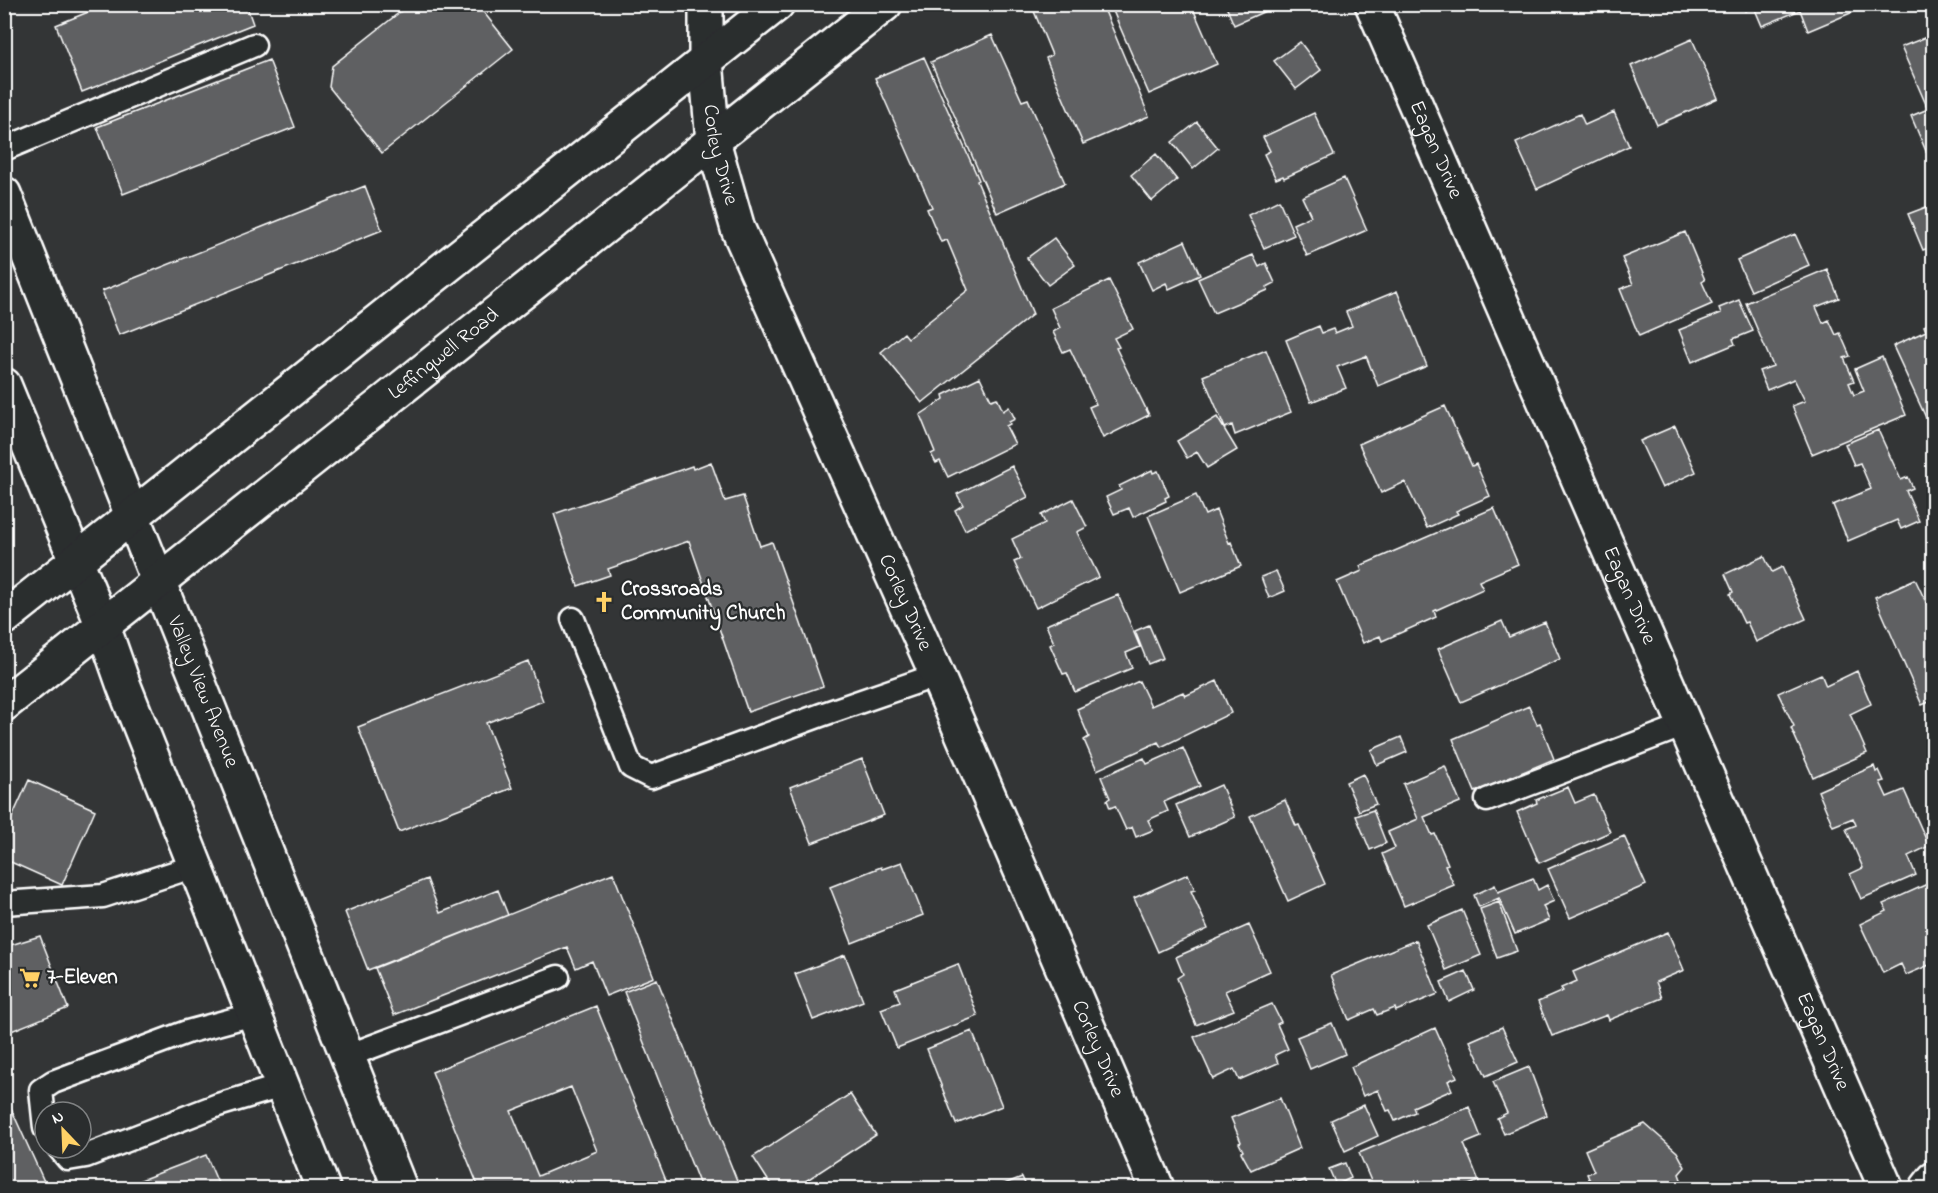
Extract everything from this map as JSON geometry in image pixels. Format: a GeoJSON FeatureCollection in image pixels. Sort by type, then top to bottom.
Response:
{"type":"FeatureCollection","features":[{"type":"Feature","properties":{"kind":"main road","name":"Corley Drive"},"geometry":{"type":"LineString","coordinates":[[706,4],[706,61],[713,141],[738,229],[937,675],[1157,1188]]}},
{"type":"Feature","properties":{"kind":"main road"},"geometry":{"type":"LineString","coordinates":[[4,618],[777,4]]}},
{"type":"Feature","properties":{"kind":"main road","name":"Leffingwell Road"},"geometry":{"type":"LineString","coordinates":[[4,704],[885,4]]}},
{"type":"Feature","properties":{"kind":"main road","name":"Eagan Drive"},"geometry":{"type":"LineString","coordinates":[[1372,4],[1886,1188]]}},
{"type":"Feature","properties":{"kind":"main road","name":"Valley View Avenue"},"geometry":{"type":"LineString","coordinates":[[4,194],[400,1188]]}},
{"type":"Feature","properties":{"kind":"main road"},"geometry":{"type":"LineString","coordinates":[[4,385],[103,626],[124,686],[323,1188]]}},
{"type":"Feature","properties":{"kind":"main road"},"geometry":{"type":"LineString","coordinates":[[1927,1188],[1934,1179]]}},
{"type":"Feature","properties":{"kind":"lane"},"geometry":{"type":"LineString","coordinates":[[4,149],[254,45]]}},
{"type":"Feature","properties":{"kind":"lane"},"geometry":{"type":"LineString","coordinates":[[573,619],[631,767],[651,777],[937,675]]}},
{"type":"Feature","properties":{"kind":"lane"},"geometry":{"type":"LineString","coordinates":[[1487,800],[1684,725]]}},
{"type":"Feature","properties":{"kind":"lane"},"geometry":{"type":"LineString","coordinates":[[4,903],[103,896],[195,866]]}},
{"type":"Feature","properties":{"kind":"lane"},"geometry":{"type":"LineString","coordinates":[[347,1056],[558,977]]}},
{"type":"Feature","properties":{"kind":"lane"},"geometry":{"type":"LineString","coordinates":[[42,1100],[41,1090],[53,1082],[187,1032],[254,1014]]}},
{"type":"Feature","properties":{"kind":"lane"},"geometry":{"type":"LineString","coordinates":[[93,1153],[218,1105],[282,1086]]}},
{"type":"Feature","properties":{"kind":"building"},"geometry":{"type":"Polygon","coordinates":[[[108,4],[246,4],[253,24],[82,92],[56,25],[108,4]]]}},
{"type":"Feature","properties":{"kind":"building"},"geometry":{"type":"Polygon","coordinates":[[[410,4],[477,4],[513,49],[382,153],[329,87],[332,66],[410,4]]]}},
{"type":"Feature","properties":{"kind":"building"},"geometry":{"type":"Polygon","coordinates":[[[1031,4],[1102,4],[1149,116],[1083,144],[1046,58],[1052,55],[1031,4]]]}},
{"type":"Feature","properties":{"kind":"building"},"geometry":{"type":"Polygon","coordinates":[[[1110,4],[1191,4],[1217,64],[1149,94],[1110,4]]]}},
{"type":"Feature","properties":{"kind":"building"},"geometry":{"type":"Polygon","coordinates":[[[1225,4],[1281,4],[1234,25],[1225,4]]]}},
{"type":"Feature","properties":{"kind":"building"},"geometry":{"type":"Polygon","coordinates":[[[1742,4],[1850,4],[1853,12],[1808,31],[1800,10],[1762,26],[1754,7],[1745,11],[1742,4]]]}},
{"type":"Feature","properties":{"kind":"building"},"geometry":{"type":"Polygon","coordinates":[[[1934,34],[1934,148],[1926,151],[1911,116],[1928,109],[1901,47],[1934,34]]]}},
{"type":"Feature","properties":{"kind":"building"},"geometry":{"type":"Polygon","coordinates":[[[992,35],[1022,101],[1028,99],[1065,183],[997,213],[931,62],[992,35]]]}},
{"type":"Feature","properties":{"kind":"building"},"geometry":{"type":"Polygon","coordinates":[[[1692,39],[1718,98],[1657,125],[1631,66],[1692,39]]]}},
{"type":"Feature","properties":{"kind":"building"},"geometry":{"type":"Polygon","coordinates":[[[1300,42],[1321,70],[1296,89],[1274,61],[1300,42]]]}},
{"type":"Feature","properties":{"kind":"building"},"geometry":{"type":"Polygon","coordinates":[[[924,57],[979,180],[977,181],[1033,314],[922,403],[881,352],[904,333],[908,338],[968,290],[947,240],[941,242],[927,209],[932,207],[875,78],[924,57]]]}},
{"type":"Feature","properties":{"kind":"building"},"geometry":{"type":"Polygon","coordinates":[[[269,60],[295,127],[123,194],[97,127],[269,60]]]}},
{"type":"Feature","properties":{"kind":"building"},"geometry":{"type":"Polygon","coordinates":[[[1614,112],[1629,146],[1537,189],[1516,143],[1580,114],[1585,125],[1614,112]]]}},
{"type":"Feature","properties":{"kind":"building"},"geometry":{"type":"Polygon","coordinates":[[[1314,113],[1334,155],[1284,178],[1283,176],[1276,179],[1264,154],[1270,151],[1263,137],[1314,113]]]}},
{"type":"Feature","properties":{"kind":"building"},"geometry":{"type":"Polygon","coordinates":[[[1197,122],[1218,148],[1193,169],[1172,142],[1197,122]]]}},
{"type":"Feature","properties":{"kind":"building"},"geometry":{"type":"Polygon","coordinates":[[[1156,154],[1177,180],[1152,201],[1131,175],[1156,154]]]}},
{"type":"Feature","properties":{"kind":"building"},"geometry":{"type":"Polygon","coordinates":[[[1344,178],[1367,230],[1307,256],[1293,224],[1311,216],[1302,197],[1344,178]]]}},
{"type":"Feature","properties":{"kind":"building"},"geometry":{"type":"Polygon","coordinates":[[[365,186],[382,230],[119,335],[102,291],[365,186]]]}},
{"type":"Feature","properties":{"kind":"building"},"geometry":{"type":"Polygon","coordinates":[[[1279,200],[1294,235],[1264,248],[1248,215],[1279,200]]]}},
{"type":"Feature","properties":{"kind":"building"},"geometry":{"type":"Polygon","coordinates":[[[1934,204],[1934,246],[1923,250],[1908,214],[1934,204]]]}},
{"type":"Feature","properties":{"kind":"building"},"geometry":{"type":"Polygon","coordinates":[[[1685,232],[1705,280],[1702,282],[1712,304],[1639,336],[1620,289],[1633,284],[1622,258],[1685,232]]]}},
{"type":"Feature","properties":{"kind":"building"},"geometry":{"type":"Polygon","coordinates":[[[1795,234],[1809,265],[1751,291],[1737,260],[1795,234]]]}},
{"type":"Feature","properties":{"kind":"building"},"geometry":{"type":"Polygon","coordinates":[[[1054,238],[1075,265],[1048,285],[1027,258],[1054,238]]]}},
{"type":"Feature","properties":{"kind":"building"},"geometry":{"type":"Polygon","coordinates":[[[1185,241],[1200,275],[1169,289],[1166,283],[1152,290],[1139,262],[1185,241]]]}},
{"type":"Feature","properties":{"kind":"building"},"geometry":{"type":"Polygon","coordinates":[[[1253,255],[1259,267],[1266,263],[1275,283],[1267,287],[1268,290],[1214,313],[1198,279],[1253,255]]]}},
{"type":"Feature","properties":{"kind":"building"},"geometry":{"type":"Polygon","coordinates":[[[1827,269],[1839,298],[1816,307],[1823,323],[1829,320],[1836,335],[1840,333],[1850,356],[1844,358],[1854,381],[1849,383],[1854,395],[1864,391],[1855,369],[1882,357],[1906,415],[1812,454],[1792,406],[1805,401],[1794,379],[1767,390],[1759,371],[1773,366],[1746,303],[1827,269]]]}},
{"type":"Feature","properties":{"kind":"building"},"geometry":{"type":"Polygon","coordinates":[[[1109,280],[1133,329],[1114,338],[1119,347],[1116,348],[1149,415],[1103,438],[1089,407],[1096,404],[1070,349],[1063,352],[1053,332],[1060,328],[1051,308],[1109,280]]]}},
{"type":"Feature","properties":{"kind":"building"},"geometry":{"type":"Polygon","coordinates":[[[1397,291],[1427,366],[1378,386],[1366,356],[1337,367],[1346,388],[1311,402],[1286,340],[1319,326],[1322,333],[1333,329],[1335,333],[1352,326],[1346,312],[1397,291]]]}},
{"type":"Feature","properties":{"kind":"building"},"geometry":{"type":"Polygon","coordinates":[[[1739,300],[1753,331],[1733,339],[1735,344],[1692,362],[1679,330],[1721,313],[1719,308],[1739,300]]]}},
{"type":"Feature","properties":{"kind":"building"},"geometry":{"type":"Polygon","coordinates":[[[1934,322],[1934,435],[1893,346],[1926,331],[1924,326],[1934,322]]]}},
{"type":"Feature","properties":{"kind":"building"},"geometry":{"type":"Polygon","coordinates":[[[1266,350],[1291,412],[1235,435],[1232,425],[1225,428],[1203,376],[1266,350]]]}},
{"type":"Feature","properties":{"kind":"building"},"geometry":{"type":"Polygon","coordinates":[[[980,377],[991,400],[997,398],[1003,411],[1009,407],[1015,419],[1006,426],[1015,444],[948,477],[940,461],[936,463],[931,454],[935,452],[920,415],[944,399],[943,395],[980,377]]]}},
{"type":"Feature","properties":{"kind":"building"},"geometry":{"type":"Polygon","coordinates":[[[1445,406],[1472,466],[1476,464],[1490,496],[1456,511],[1458,514],[1427,528],[1405,482],[1381,493],[1359,444],[1445,406]]]}},
{"type":"Feature","properties":{"kind":"building"},"geometry":{"type":"Polygon","coordinates":[[[1217,417],[1237,450],[1207,468],[1197,452],[1187,458],[1177,441],[1217,417]]]}},
{"type":"Feature","properties":{"kind":"building"},"geometry":{"type":"Polygon","coordinates":[[[1675,426],[1696,472],[1662,488],[1640,441],[1675,426]]]}},
{"type":"Feature","properties":{"kind":"building"},"geometry":{"type":"Polygon","coordinates":[[[1878,430],[1901,480],[1908,477],[1913,488],[1906,491],[1919,521],[1901,529],[1897,520],[1848,541],[1833,505],[1871,489],[1860,463],[1854,465],[1845,444],[1878,430]]]}},
{"type":"Feature","properties":{"kind":"building"},"geometry":{"type":"Polygon","coordinates":[[[711,462],[725,501],[743,496],[760,546],[772,542],[823,686],[748,712],[689,541],[608,569],[610,575],[578,586],[554,514],[692,466],[693,469],[711,462]]]}},
{"type":"Feature","properties":{"kind":"building"},"geometry":{"type":"Polygon","coordinates":[[[1012,466],[1028,497],[965,530],[955,510],[963,505],[957,494],[1012,466]]]}},
{"type":"Feature","properties":{"kind":"building"},"geometry":{"type":"Polygon","coordinates":[[[1152,470],[1153,473],[1158,471],[1169,496],[1165,498],[1166,501],[1133,517],[1129,508],[1114,514],[1106,497],[1121,490],[1119,486],[1152,470]]]}},
{"type":"Feature","properties":{"kind":"building"},"geometry":{"type":"Polygon","coordinates":[[[1196,495],[1205,515],[1216,510],[1241,566],[1180,592],[1148,516],[1196,495]]]}},
{"type":"Feature","properties":{"kind":"building"},"geometry":{"type":"Polygon","coordinates":[[[1073,499],[1087,527],[1077,532],[1099,577],[1036,608],[1014,562],[1021,559],[1012,539],[1045,523],[1041,515],[1073,499]]]}},
{"type":"Feature","properties":{"kind":"building"},"geometry":{"type":"Polygon","coordinates":[[[1494,508],[1518,564],[1479,581],[1483,589],[1434,611],[1436,617],[1382,641],[1380,636],[1363,643],[1337,582],[1362,571],[1360,566],[1494,508]]]}},
{"type":"Feature","properties":{"kind":"building"},"geometry":{"type":"Polygon","coordinates":[[[1764,556],[1772,572],[1782,567],[1806,619],[1756,642],[1730,594],[1733,592],[1725,574],[1764,556]]]}},
{"type":"Feature","properties":{"kind":"building"},"geometry":{"type":"Polygon","coordinates":[[[1276,571],[1285,591],[1269,598],[1261,577],[1276,571]]]}},
{"type":"Feature","properties":{"kind":"building"},"geometry":{"type":"Polygon","coordinates":[[[1915,579],[1934,619],[1934,700],[1922,705],[1875,597],[1915,579]]]}},
{"type":"Feature","properties":{"kind":"building"},"geometry":{"type":"Polygon","coordinates":[[[1118,595],[1140,647],[1126,653],[1132,668],[1075,692],[1067,673],[1063,674],[1050,645],[1054,643],[1046,625],[1118,595]]]}},
{"type":"Feature","properties":{"kind":"building"},"geometry":{"type":"Polygon","coordinates":[[[1502,621],[1509,637],[1545,622],[1560,659],[1461,702],[1438,649],[1502,621]]]}},
{"type":"Feature","properties":{"kind":"building"},"geometry":{"type":"Polygon","coordinates":[[[1149,625],[1163,658],[1148,664],[1135,631],[1149,625]]]}},
{"type":"Feature","properties":{"kind":"building"},"geometry":{"type":"Polygon","coordinates":[[[528,661],[543,701],[486,723],[512,788],[399,832],[358,727],[528,661]]]}},
{"type":"Feature","properties":{"kind":"building"},"geometry":{"type":"Polygon","coordinates":[[[1857,671],[1871,704],[1850,714],[1867,753],[1813,777],[1791,728],[1794,726],[1778,693],[1821,674],[1826,686],[1857,671]]]}},
{"type":"Feature","properties":{"kind":"building"},"geometry":{"type":"Polygon","coordinates":[[[1139,681],[1151,706],[1183,692],[1185,696],[1217,681],[1231,713],[1161,747],[1158,742],[1097,770],[1084,740],[1089,737],[1077,709],[1139,681]]]}},
{"type":"Feature","properties":{"kind":"building"},"geometry":{"type":"Polygon","coordinates":[[[1529,706],[1537,724],[1540,723],[1554,759],[1475,792],[1453,739],[1529,706]]]}},
{"type":"Feature","properties":{"kind":"building"},"geometry":{"type":"Polygon","coordinates":[[[1401,737],[1407,752],[1377,765],[1371,750],[1401,737]]]}},
{"type":"Feature","properties":{"kind":"building"},"geometry":{"type":"Polygon","coordinates":[[[1183,748],[1200,786],[1164,802],[1168,811],[1148,820],[1153,830],[1136,837],[1132,827],[1126,830],[1115,806],[1110,808],[1107,800],[1110,798],[1101,777],[1144,758],[1147,764],[1183,748]]]}},
{"type":"Feature","properties":{"kind":"building"},"geometry":{"type":"Polygon","coordinates":[[[862,759],[884,815],[812,843],[790,787],[862,759]]]}},
{"type":"Feature","properties":{"kind":"building"},"geometry":{"type":"Polygon","coordinates":[[[1445,766],[1460,802],[1424,817],[1432,835],[1435,834],[1454,885],[1404,906],[1382,854],[1395,848],[1388,832],[1418,819],[1403,784],[1445,766]]]}},
{"type":"Feature","properties":{"kind":"building"},"geometry":{"type":"Polygon","coordinates":[[[1874,766],[1876,772],[1879,770],[1884,781],[1880,782],[1887,797],[1904,790],[1929,846],[1908,856],[1916,875],[1861,899],[1850,874],[1863,868],[1846,829],[1856,825],[1853,818],[1833,826],[1818,791],[1874,766]]]}},
{"type":"Feature","properties":{"kind":"building"},"geometry":{"type":"Polygon","coordinates":[[[1363,774],[1376,804],[1359,811],[1346,782],[1363,774]]]}},
{"type":"Feature","properties":{"kind":"building"},"geometry":{"type":"Polygon","coordinates":[[[29,780],[95,810],[62,885],[4,859],[4,835],[29,780]]]}},
{"type":"Feature","properties":{"kind":"building"},"geometry":{"type":"Polygon","coordinates":[[[1221,785],[1235,817],[1190,837],[1176,805],[1221,785]]]}},
{"type":"Feature","properties":{"kind":"building"},"geometry":{"type":"Polygon","coordinates":[[[1568,787],[1575,803],[1594,795],[1610,832],[1539,863],[1517,812],[1537,803],[1536,800],[1568,787]]]}},
{"type":"Feature","properties":{"kind":"building"},"geometry":{"type":"Polygon","coordinates":[[[1285,800],[1296,826],[1299,825],[1325,884],[1288,901],[1250,816],[1285,800]]]}},
{"type":"Feature","properties":{"kind":"building"},"geometry":{"type":"Polygon","coordinates":[[[1373,810],[1386,843],[1370,850],[1356,816],[1373,810]]]}},
{"type":"Feature","properties":{"kind":"building"},"geometry":{"type":"Polygon","coordinates":[[[1624,836],[1646,885],[1570,918],[1548,869],[1624,836]]]}},
{"type":"Feature","properties":{"kind":"building"},"geometry":{"type":"Polygon","coordinates":[[[902,862],[923,915],[852,943],[830,887],[881,867],[882,869],[902,862]]]}},
{"type":"Feature","properties":{"kind":"building"},"geometry":{"type":"Polygon","coordinates":[[[613,873],[654,977],[606,996],[592,961],[576,968],[567,947],[394,1015],[375,968],[613,873]]]}},
{"type":"Feature","properties":{"kind":"building"},"geometry":{"type":"Polygon","coordinates":[[[1188,874],[1195,890],[1191,891],[1208,929],[1158,952],[1134,898],[1188,874]]]}},
{"type":"Feature","properties":{"kind":"building"},"geometry":{"type":"Polygon","coordinates":[[[1533,878],[1538,890],[1547,885],[1554,901],[1543,906],[1549,920],[1515,934],[1499,898],[1479,907],[1474,895],[1495,885],[1498,892],[1533,878]]]}},
{"type":"Feature","properties":{"kind":"building"},"geometry":{"type":"Polygon","coordinates":[[[427,879],[440,913],[498,890],[508,915],[368,970],[345,912],[427,879]]]}},
{"type":"Feature","properties":{"kind":"building"},"geometry":{"type":"Polygon","coordinates":[[[1934,881],[1934,963],[1906,975],[1901,964],[1883,973],[1860,924],[1887,911],[1883,904],[1934,881]]]}},
{"type":"Feature","properties":{"kind":"building"},"geometry":{"type":"Polygon","coordinates":[[[1499,902],[1517,951],[1497,958],[1480,909],[1499,902]]]}},
{"type":"Feature","properties":{"kind":"building"},"geometry":{"type":"Polygon","coordinates":[[[1462,910],[1481,955],[1446,970],[1427,925],[1462,910]]]}},
{"type":"Feature","properties":{"kind":"building"},"geometry":{"type":"Polygon","coordinates":[[[1249,925],[1270,971],[1225,991],[1234,1010],[1196,1025],[1177,978],[1183,974],[1176,957],[1249,925]]]}},
{"type":"Feature","properties":{"kind":"building"},"geometry":{"type":"Polygon","coordinates":[[[1668,932],[1684,970],[1656,982],[1662,998],[1609,1020],[1607,1015],[1552,1036],[1538,1002],[1563,991],[1561,988],[1577,981],[1573,972],[1668,932]]]}},
{"type":"Feature","properties":{"kind":"building","name":"7-Eleven"},"geometry":{"type":"Polygon","coordinates":[[[40,936],[68,1008],[4,1034],[4,947],[40,936]]]}},
{"type":"Feature","properties":{"kind":"building"},"geometry":{"type":"Polygon","coordinates":[[[1416,940],[1438,994],[1396,1011],[1395,1008],[1377,1015],[1374,1009],[1349,1020],[1331,975],[1416,940]]]}},
{"type":"Feature","properties":{"kind":"building"},"geometry":{"type":"Polygon","coordinates":[[[845,955],[863,1001],[813,1020],[795,974],[845,955]]]}},
{"type":"Feature","properties":{"kind":"building"},"geometry":{"type":"Polygon","coordinates":[[[958,964],[978,1016],[897,1048],[881,1009],[900,1002],[895,989],[958,964]]]}},
{"type":"Feature","properties":{"kind":"building"},"geometry":{"type":"Polygon","coordinates":[[[1466,971],[1474,990],[1449,1002],[1441,982],[1466,971]]]}},
{"type":"Feature","properties":{"kind":"building"},"geometry":{"type":"Polygon","coordinates":[[[657,979],[740,1188],[701,1188],[624,992],[657,979]]]}},
{"type":"Feature","properties":{"kind":"building"},"geometry":{"type":"Polygon","coordinates":[[[1272,1004],[1281,1022],[1277,1024],[1288,1049],[1275,1055],[1278,1063],[1239,1080],[1234,1069],[1213,1079],[1194,1037],[1272,1004]]]}},
{"type":"Feature","properties":{"kind":"building"},"geometry":{"type":"Polygon","coordinates":[[[596,1006],[669,1188],[479,1188],[432,1072],[596,1006]],[[571,1087],[511,1111],[538,1176],[597,1151],[571,1087]]]}},
{"type":"Feature","properties":{"kind":"building"},"geometry":{"type":"Polygon","coordinates":[[[1332,1023],[1345,1054],[1310,1069],[1297,1037],[1332,1023]]]}},
{"type":"Feature","properties":{"kind":"building"},"geometry":{"type":"Polygon","coordinates":[[[1502,1027],[1518,1062],[1486,1076],[1470,1041],[1502,1027]]]}},
{"type":"Feature","properties":{"kind":"building"},"geometry":{"type":"Polygon","coordinates":[[[1435,1028],[1457,1077],[1448,1081],[1452,1090],[1413,1107],[1415,1112],[1395,1121],[1390,1110],[1387,1111],[1378,1090],[1363,1096],[1351,1067],[1435,1028]]]}},
{"type":"Feature","properties":{"kind":"building"},"geometry":{"type":"Polygon","coordinates":[[[972,1031],[1002,1106],[956,1124],[927,1049],[972,1031]]]}},
{"type":"Feature","properties":{"kind":"building"},"geometry":{"type":"Polygon","coordinates":[[[1529,1067],[1547,1115],[1504,1134],[1497,1118],[1507,1113],[1493,1082],[1529,1067]]]}},
{"type":"Feature","properties":{"kind":"building"},"geometry":{"type":"Polygon","coordinates":[[[4,1093],[47,1188],[4,1188],[4,1093]]]}},
{"type":"Feature","properties":{"kind":"building"},"geometry":{"type":"Polygon","coordinates":[[[850,1094],[876,1135],[795,1188],[773,1188],[753,1157],[850,1094]]]}},
{"type":"Feature","properties":{"kind":"building"},"geometry":{"type":"Polygon","coordinates":[[[1280,1098],[1300,1148],[1251,1170],[1241,1152],[1243,1151],[1239,1143],[1241,1142],[1231,1118],[1280,1098]]]}},
{"type":"Feature","properties":{"kind":"building"},"geometry":{"type":"Polygon","coordinates":[[[1364,1105],[1378,1136],[1345,1151],[1331,1120],[1364,1105]]]}},
{"type":"Feature","properties":{"kind":"building"},"geometry":{"type":"Polygon","coordinates":[[[1469,1107],[1481,1137],[1464,1144],[1479,1181],[1461,1188],[1374,1188],[1359,1153],[1469,1107]]]}},
{"type":"Feature","properties":{"kind":"building"},"geometry":{"type":"Polygon","coordinates":[[[1645,1124],[1677,1152],[1685,1167],[1679,1174],[1682,1182],[1665,1188],[1593,1188],[1587,1174],[1594,1171],[1585,1150],[1645,1124]]]}},
{"type":"Feature","properties":{"kind":"building"},"geometry":{"type":"Polygon","coordinates":[[[206,1155],[220,1188],[120,1188],[206,1155]]]}},
{"type":"Feature","properties":{"kind":"building"},"geometry":{"type":"Polygon","coordinates":[[[1345,1163],[1351,1178],[1336,1185],[1329,1169],[1345,1163]]]}},
{"type":"Feature","properties":{"kind":"building"},"geometry":{"type":"Polygon","coordinates":[[[1022,1177],[1027,1188],[994,1188],[1022,1177]]]}},
{"type":"Feature","properties":{"kind":"building"},"geometry":{"type":"Polygon","coordinates":[[[1305,1180],[1309,1188],[1286,1188],[1305,1180]]]}},
{"type":"Feature","properties":{"kind":"place","name":"Crossroads Community Church"},"geometry":{"type":"Point","coordinates":[604,602]}},
{"type":"Feature","properties":{"kind":"place","name":"7-Eleven"},"geometry":{"type":"Point","coordinates":[30,978]}}]}
